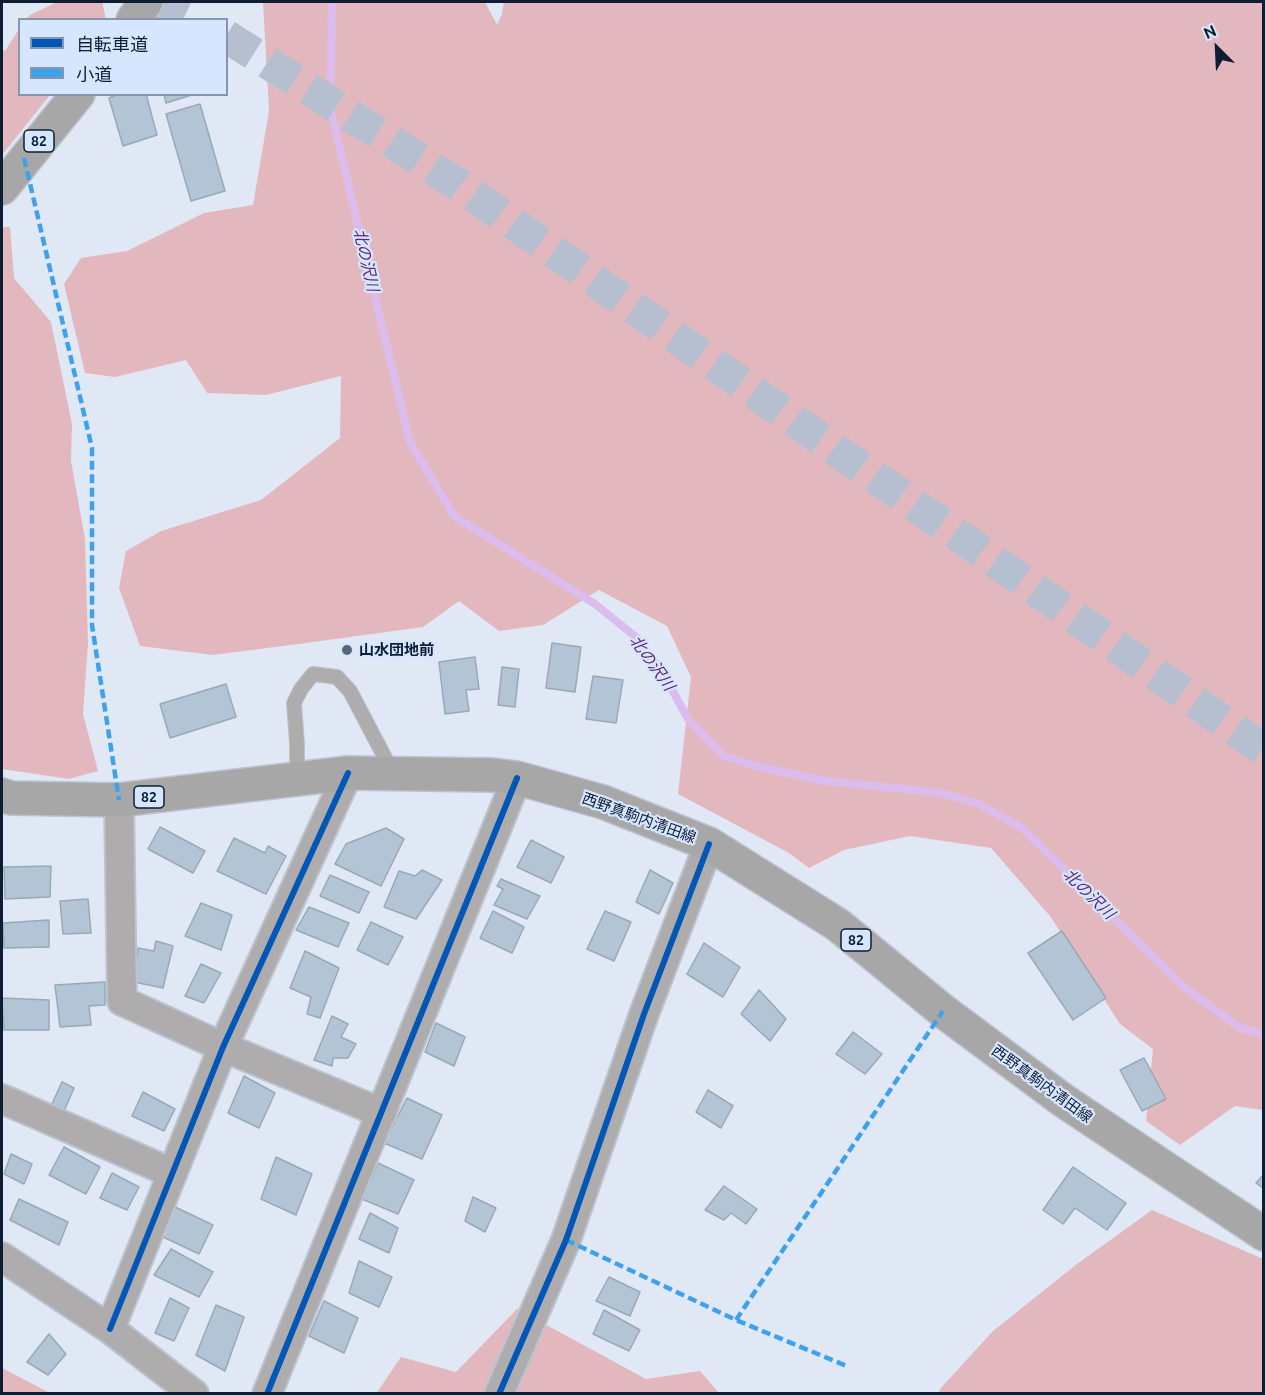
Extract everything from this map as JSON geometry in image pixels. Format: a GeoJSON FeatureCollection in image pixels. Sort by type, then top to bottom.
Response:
{"type":"FeatureCollection","features":[{"type":"Feature","properties":{"kind":"main road"},"geometry":{"type":"LineString","coordinates":[[134,18],[146,2]]}},
{"type":"Feature","properties":{"kind":"main road","name":"82"},"geometry":{"type":"LineString","coordinates":[[2,188],[76,96]]}},
{"type":"Feature","properties":{"kind":"main road","name":"西野真駒内清田線"},"geometry":{"type":"LineString","coordinates":[[2,795],[11,798],[119,800],[348,773],[493,775],[517,778],[603,802],[709,844],[838,925],[943,1011],[1064,1101],[1263,1234]]}},
{"type":"Feature","properties":{"kind":"street"},"geometry":{"type":"LineString","coordinates":[[110,1329],[223,1047],[348,773]]}},
{"type":"Feature","properties":{"kind":"street"},"geometry":{"type":"LineString","coordinates":[[267,1394],[517,778]]}},
{"type":"Feature","properties":{"kind":"street"},"geometry":{"type":"LineString","coordinates":[[119,800],[122,1001],[223,1047],[382,1113]]}},
{"type":"Feature","properties":{"kind":"street"},"geometry":{"type":"LineString","coordinates":[[500,1394],[566,1240],[644,1014],[709,844]]}},
{"type":"Feature","properties":{"kind":"street"},"geometry":{"type":"LineString","coordinates":[[2,1099],[172,1173]]}},
{"type":"Feature","properties":{"kind":"street"},"geometry":{"type":"LineString","coordinates":[[2,1257],[110,1329],[194,1394]]}},
{"type":"Feature","properties":{"kind":"lane"},"geometry":{"type":"LineString","coordinates":[[297,779],[294,703],[301,689],[313,674],[337,677],[350,691],[393,774]]}},
{"type":"Feature","properties":{"kind":"shaded area"},"geometry":{"type":"Polygon","coordinates":[[[57,2],[102,2],[106,18],[27,18],[57,2]]]}},
{"type":"Feature","properties":{"kind":"shaded area"},"geometry":{"type":"Polygon","coordinates":[[[263,2],[485,2],[497,25],[504,2],[1263,2],[1263,1110],[1235,1106],[1180,1145],[1146,1121],[1153,1049],[1120,1024],[1050,916],[991,848],[910,836],[844,850],[809,868],[789,853],[678,794],[691,677],[667,626],[599,590],[543,625],[499,631],[459,601],[423,627],[213,655],[140,646],[119,588],[126,551],[161,531],[261,500],[340,438],[341,376],[266,395],[207,393],[186,360],[115,377],[85,373],[64,284],[81,258],[127,251],[204,213],[253,205],[269,111],[263,2]]]}},
{"type":"Feature","properties":{"kind":"shaded area"},"geometry":{"type":"Polygon","coordinates":[[[18,31],[18,96],[49,96],[2,155],[2,49],[5,51],[18,31]]]}},
{"type":"Feature","properties":{"kind":"shaded area"},"geometry":{"type":"Polygon","coordinates":[[[2,227],[10,227],[14,278],[51,322],[72,424],[71,461],[85,539],[88,644],[83,714],[98,771],[69,779],[2,769],[2,227]]]}},
{"type":"Feature","properties":{"kind":"shaded area"},"geometry":{"type":"Polygon","coordinates":[[[1152,1210],[1263,1259],[1263,1393],[939,1393],[940,1389],[993,1331],[1077,1264],[1152,1210]]]}},
{"type":"Feature","properties":{"kind":"shaded area"},"geometry":{"type":"Polygon","coordinates":[[[517,1309],[646,1379],[700,1371],[719,1393],[376,1394],[401,1357],[456,1372],[517,1309]]]}},
{"type":"Feature","properties":{"kind":"shaded area"},"geometry":{"type":"Polygon","coordinates":[[[2,1368],[50,1393],[2,1393],[2,1368]]]}},
{"type":"Feature","properties":{"kind":"building"},"geometry":{"type":"Polygon","coordinates":[[[147,96],[157,135],[123,146],[109,98],[147,96]]]}},
{"type":"Feature","properties":{"kind":"building"},"geometry":{"type":"Polygon","coordinates":[[[164,96],[189,96],[166,103],[164,96]]]}},
{"type":"Feature","properties":{"kind":"building"},"geometry":{"type":"Polygon","coordinates":[[[200,104],[225,191],[191,201],[166,114],[200,104]]]}},
{"type":"Feature","properties":{"kind":"building"},"geometry":{"type":"Polygon","coordinates":[[[552,643],[581,647],[575,692],[546,688],[552,643]]]}},
{"type":"Feature","properties":{"kind":"building"},"geometry":{"type":"Polygon","coordinates":[[[475,657],[479,689],[466,690],[469,711],[445,714],[439,662],[475,657]]]}},
{"type":"Feature","properties":{"kind":"building"},"geometry":{"type":"Polygon","coordinates":[[[502,667],[519,669],[515,707],[498,705],[502,667]]]}},
{"type":"Feature","properties":{"kind":"building"},"geometry":{"type":"Polygon","coordinates":[[[593,676],[623,680],[616,723],[586,719],[593,676]]]}},
{"type":"Feature","properties":{"kind":"building"},"geometry":{"type":"Polygon","coordinates":[[[226,684],[236,717],[170,738],[160,704],[226,684]]]}},
{"type":"Feature","properties":{"kind":"building"},"geometry":{"type":"Polygon","coordinates":[[[160,827],[205,851],[193,873],[148,849],[160,827]]]}},
{"type":"Feature","properties":{"kind":"building"},"geometry":{"type":"Polygon","coordinates":[[[386,828],[404,839],[381,886],[335,864],[346,844],[386,828]]]}},
{"type":"Feature","properties":{"kind":"building"},"geometry":{"type":"Polygon","coordinates":[[[234,838],[265,853],[268,846],[286,856],[266,894],[217,871],[234,838]]]}},
{"type":"Feature","properties":{"kind":"building"},"geometry":{"type":"Polygon","coordinates":[[[531,840],[564,857],[551,883],[517,867],[531,840]]]}},
{"type":"Feature","properties":{"kind":"building"},"geometry":{"type":"Polygon","coordinates":[[[51,866],[50,897],[5,899],[4,867],[51,866]]]}},
{"type":"Feature","properties":{"kind":"building"},"geometry":{"type":"Polygon","coordinates":[[[422,870],[442,880],[416,919],[384,907],[399,871],[415,876],[422,870]]]}},
{"type":"Feature","properties":{"kind":"building"},"geometry":{"type":"Polygon","coordinates":[[[650,870],[673,883],[659,914],[636,902],[650,870]]]}},
{"type":"Feature","properties":{"kind":"building"},"geometry":{"type":"Polygon","coordinates":[[[330,875],[369,892],[359,913],[320,896],[330,875]]]}},
{"type":"Feature","properties":{"kind":"building"},"geometry":{"type":"Polygon","coordinates":[[[501,879],[540,896],[527,919],[494,905],[503,889],[497,886],[501,879]]]}},
{"type":"Feature","properties":{"kind":"building"},"geometry":{"type":"Polygon","coordinates":[[[88,899],[91,933],[63,934],[60,901],[88,899]]]}},
{"type":"Feature","properties":{"kind":"building"},"geometry":{"type":"Polygon","coordinates":[[[201,903],[232,915],[221,950],[185,936],[201,903]]]}},
{"type":"Feature","properties":{"kind":"building"},"geometry":{"type":"Polygon","coordinates":[[[309,907],[349,923],[338,947],[296,930],[309,907]]]}},
{"type":"Feature","properties":{"kind":"building"},"geometry":{"type":"Polygon","coordinates":[[[493,911],[524,927],[512,953],[480,938],[493,911]]]}},
{"type":"Feature","properties":{"kind":"building"},"geometry":{"type":"Polygon","coordinates":[[[605,911],[631,922],[614,961],[587,949],[605,911]]]}},
{"type":"Feature","properties":{"kind":"building"},"geometry":{"type":"Polygon","coordinates":[[[49,920],[49,947],[4,948],[3,923],[49,920]]]}},
{"type":"Feature","properties":{"kind":"building"},"geometry":{"type":"Polygon","coordinates":[[[371,922],[403,937],[388,965],[357,950],[371,922]]]}},
{"type":"Feature","properties":{"kind":"building"},"geometry":{"type":"Polygon","coordinates":[[[1062,931],[1106,998],[1073,1020],[1028,953],[1062,931]]]}},
{"type":"Feature","properties":{"kind":"building"},"geometry":{"type":"Polygon","coordinates":[[[156,941],[173,946],[163,988],[134,982],[138,948],[154,951],[156,941]]]}},
{"type":"Feature","properties":{"kind":"building"},"geometry":{"type":"Polygon","coordinates":[[[704,943],[740,967],[723,997],[687,974],[704,943]]]}},
{"type":"Feature","properties":{"kind":"building"},"geometry":{"type":"Polygon","coordinates":[[[305,951],[339,968],[320,1018],[307,1014],[311,997],[290,988],[305,951]]]}},
{"type":"Feature","properties":{"kind":"building"},"geometry":{"type":"Polygon","coordinates":[[[201,964],[221,973],[204,1003],[185,996],[201,964]]]}},
{"type":"Feature","properties":{"kind":"building"},"geometry":{"type":"Polygon","coordinates":[[[105,982],[105,1005],[89,1006],[91,1025],[60,1027],[55,985],[105,982]]]}},
{"type":"Feature","properties":{"kind":"building"},"geometry":{"type":"Polygon","coordinates":[[[759,990],[786,1019],[770,1041],[741,1014],[759,990]]]}},
{"type":"Feature","properties":{"kind":"building"},"geometry":{"type":"Polygon","coordinates":[[[2,998],[49,1000],[49,1030],[4,1030],[2,998]]]}},
{"type":"Feature","properties":{"kind":"building"},"geometry":{"type":"Polygon","coordinates":[[[332,1016],[348,1024],[341,1037],[356,1044],[348,1058],[333,1058],[332,1066],[314,1060],[332,1016]]]}},
{"type":"Feature","properties":{"kind":"building"},"geometry":{"type":"Polygon","coordinates":[[[436,1023],[465,1037],[454,1066],[425,1052],[436,1023]]]}},
{"type":"Feature","properties":{"kind":"building"},"geometry":{"type":"Polygon","coordinates":[[[853,1032],[882,1054],[865,1074],[836,1054],[853,1032]]]}},
{"type":"Feature","properties":{"kind":"building"},"geometry":{"type":"Polygon","coordinates":[[[1144,1058],[1166,1099],[1142,1111],[1120,1070],[1144,1058]]]}},
{"type":"Feature","properties":{"kind":"building"},"geometry":{"type":"Polygon","coordinates":[[[244,1076],[275,1093],[259,1128],[228,1113],[244,1076]]]}},
{"type":"Feature","properties":{"kind":"building"},"geometry":{"type":"Polygon","coordinates":[[[62,1082],[74,1088],[64,1111],[51,1106],[62,1082]]]}},
{"type":"Feature","properties":{"kind":"building"},"geometry":{"type":"Polygon","coordinates":[[[708,1090],[733,1106],[721,1128],[696,1112],[708,1090]]]}},
{"type":"Feature","properties":{"kind":"building"},"geometry":{"type":"Polygon","coordinates":[[[143,1092],[175,1109],[164,1131],[132,1116],[143,1092]]]}},
{"type":"Feature","properties":{"kind":"building"},"geometry":{"type":"Polygon","coordinates":[[[407,1098],[442,1115],[422,1159],[384,1143],[407,1098]]]}},
{"type":"Feature","properties":{"kind":"building"},"geometry":{"type":"Polygon","coordinates":[[[64,1147],[100,1167],[86,1194],[49,1175],[64,1147]]]}},
{"type":"Feature","properties":{"kind":"building"},"geometry":{"type":"Polygon","coordinates":[[[11,1154],[32,1164],[24,1184],[4,1174],[11,1154]]]}},
{"type":"Feature","properties":{"kind":"building"},"geometry":{"type":"Polygon","coordinates":[[[276,1157],[312,1174],[296,1215],[261,1199],[276,1157]]]}},
{"type":"Feature","properties":{"kind":"building"},"geometry":{"type":"Polygon","coordinates":[[[378,1163],[414,1180],[398,1214],[362,1199],[378,1163]]]}},
{"type":"Feature","properties":{"kind":"building"},"geometry":{"type":"Polygon","coordinates":[[[1073,1167],[1126,1203],[1107,1230],[1075,1208],[1063,1224],[1043,1210],[1073,1167]]]}},
{"type":"Feature","properties":{"kind":"building"},"geometry":{"type":"Polygon","coordinates":[[[112,1173],[139,1187],[127,1210],[100,1198],[112,1173]]]}},
{"type":"Feature","properties":{"kind":"building"},"geometry":{"type":"Polygon","coordinates":[[[1264,1174],[1264,1189],[1256,1183],[1264,1174]]]}},
{"type":"Feature","properties":{"kind":"building"},"geometry":{"type":"Polygon","coordinates":[[[724,1186],[757,1209],[746,1224],[731,1213],[724,1220],[705,1210],[724,1186]]]}},
{"type":"Feature","properties":{"kind":"building"},"geometry":{"type":"Polygon","coordinates":[[[473,1197],[496,1208],[485,1232],[465,1221],[473,1197]]]}},
{"type":"Feature","properties":{"kind":"building"},"geometry":{"type":"Polygon","coordinates":[[[19,1199],[68,1222],[59,1245],[10,1220],[19,1199]]]}},
{"type":"Feature","properties":{"kind":"building"},"geometry":{"type":"Polygon","coordinates":[[[173,1206],[213,1225],[199,1254],[161,1236],[173,1206]]]}},
{"type":"Feature","properties":{"kind":"building"},"geometry":{"type":"Polygon","coordinates":[[[370,1213],[398,1228],[389,1253],[359,1239],[370,1213]]]}},
{"type":"Feature","properties":{"kind":"building"},"geometry":{"type":"Polygon","coordinates":[[[171,1249],[213,1272],[199,1297],[154,1275],[171,1249]]]}},
{"type":"Feature","properties":{"kind":"building"},"geometry":{"type":"Polygon","coordinates":[[[359,1261],[392,1277],[379,1307],[349,1293],[359,1261]]]}},
{"type":"Feature","properties":{"kind":"building"},"geometry":{"type":"Polygon","coordinates":[[[609,1277],[640,1292],[630,1316],[596,1301],[609,1277]]]}},
{"type":"Feature","properties":{"kind":"building"},"geometry":{"type":"Polygon","coordinates":[[[170,1298],[189,1308],[174,1341],[155,1333],[170,1298]]]}},
{"type":"Feature","properties":{"kind":"building"},"geometry":{"type":"Polygon","coordinates":[[[324,1301],[358,1318],[344,1353],[309,1336],[324,1301]]]}},
{"type":"Feature","properties":{"kind":"building"},"geometry":{"type":"Polygon","coordinates":[[[216,1305],[244,1317],[225,1371],[196,1355],[216,1305]]]}},
{"type":"Feature","properties":{"kind":"building"},"geometry":{"type":"Polygon","coordinates":[[[604,1310],[640,1330],[629,1351],[593,1334],[604,1310]]]}},
{"type":"Feature","properties":{"kind":"building"},"geometry":{"type":"Polygon","coordinates":[[[49,1334],[66,1354],[48,1375],[27,1362],[49,1334]]]}},
{"type":"Feature","properties":{"kind":"waterway","name":"北の沢川"},"geometry":{"type":"LineString","coordinates":[[332,2],[330,107],[369,272],[410,442],[454,516],[595,604],[636,637],[663,673],[688,719],[724,756],[759,767],[826,781],[942,793],[979,804],[1022,828],[1184,987],[1240,1028],[1264,1034]]}},
{"type":"Feature","properties":{"kind":"tunnel"},"geometry":{"type":"LineString","coordinates":[[155,2],[191,18]]}},
{"type":"Feature","properties":{"kind":"tunnel"},"geometry":{"type":"LineString","coordinates":[[228,37],[456,183],[1264,750]]}},
{"type":"Feature","properties":{"kind":"marked path"},"geometry":{"type":"LineString","coordinates":[[24,158],[92,448],[92,625],[119,800]]}},
{"type":"Feature","properties":{"kind":"marked path"},"geometry":{"type":"LineString","coordinates":[[736,1320],[943,1011]]}},
{"type":"Feature","properties":{"kind":"marked path"},"geometry":{"type":"LineString","coordinates":[[566,1240],[736,1320],[849,1367]]}},
{"type":"Feature","properties":{"kind":"cycle path"},"geometry":{"type":"LineString","coordinates":[[110,1329],[223,1047],[348,773]]}},
{"type":"Feature","properties":{"kind":"cycle path"},"geometry":{"type":"LineString","coordinates":[[267,1394],[517,778]]}},
{"type":"Feature","properties":{"kind":"cycle path"},"geometry":{"type":"LineString","coordinates":[[499,1394],[566,1240],[644,1014],[709,844]]}},
{"type":"Feature","properties":{"kind":"place","name":"山水団地前"},"geometry":{"type":"Point","coordinates":[347,650]}}]}
